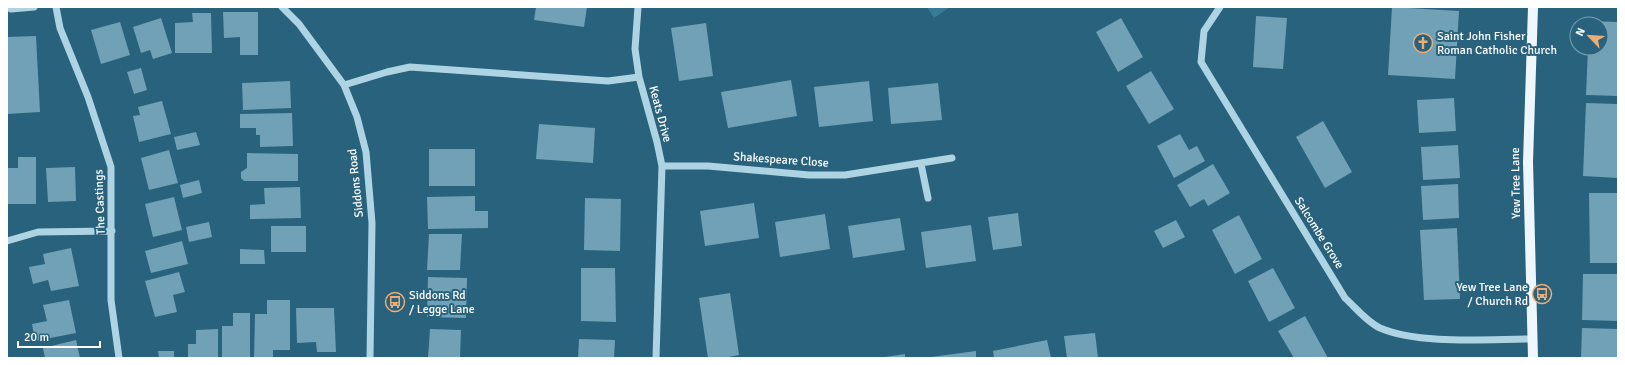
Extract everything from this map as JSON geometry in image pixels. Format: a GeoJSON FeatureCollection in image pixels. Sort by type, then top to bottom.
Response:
{"type":"FeatureCollection","features":[{"type":"Feature","properties":{"kind":"main road","name":"Yew Tree Lane"},"geometry":{"type":"LineString","coordinates":[[1533,7],[1528,162],[1533,358]]}},
{"type":"Feature","properties":{"kind":"street"},"geometry":{"type":"LineString","coordinates":[[11,9],[34,7]]}},
{"type":"Feature","properties":{"kind":"street","name":"The Castings"},"geometry":{"type":"LineString","coordinates":[[56,7],[60,28],[88,97],[111,167],[111,300],[119,358]]}},
{"type":"Feature","properties":{"kind":"street","name":"Siddons Road"},"geometry":{"type":"LineString","coordinates":[[282,7],[299,24],[344,85],[357,117],[366,152],[372,223],[370,358]]}},
{"type":"Feature","properties":{"kind":"street"},"geometry":{"type":"LineString","coordinates":[[638,7],[635,49],[639,77]]}},
{"type":"Feature","properties":{"kind":"street","name":"Salcombe Grove"},"geometry":{"type":"LineString","coordinates":[[1220,7],[1204,31],[1201,62],[1345,298],[1364,316],[1379,327],[1398,334],[1415,337],[1446,339],[1532,340]]}},
{"type":"Feature","properties":{"kind":"street","name":"Keats Drive"},"geometry":{"type":"LineString","coordinates":[[344,85],[387,72],[410,67],[608,81],[639,77],[662,166],[656,358]]}},
{"type":"Feature","properties":{"kind":"street","name":"Shakespeare Close"},"geometry":{"type":"LineString","coordinates":[[662,166],[708,166],[809,175],[845,175],[952,158]]}},
{"type":"Feature","properties":{"kind":"street"},"geometry":{"type":"LineString","coordinates":[[921,164],[928,198]]}},
{"type":"Feature","properties":{"kind":"street"},"geometry":{"type":"LineString","coordinates":[[7,241],[38,232],[112,231]]}},
{"type":"Feature","properties":{"kind":"shaded area"},"geometry":{"type":"Polygon","coordinates":[[[927,7],[950,7],[934,18],[927,7]]]}},
{"type":"Feature","properties":{"kind":"building"},"geometry":{"type":"Polygon","coordinates":[[[536,7],[587,7],[584,27],[534,20],[536,7]]]}},
{"type":"Feature","properties":{"kind":"building","name":"Saint John Fisher Roman Catholic Church"},"geometry":{"type":"Polygon","coordinates":[[[1392,7],[1459,11],[1455,79],[1388,75],[1392,7]]]}},
{"type":"Feature","properties":{"kind":"building"},"geometry":{"type":"Polygon","coordinates":[[[223,12],[258,12],[258,55],[240,55],[240,37],[224,38],[223,12]]]}},
{"type":"Feature","properties":{"kind":"building"},"geometry":{"type":"Polygon","coordinates":[[[192,13],[211,13],[212,53],[175,53],[175,23],[193,22],[192,13]]]}},
{"type":"Feature","properties":{"kind":"building"},"geometry":{"type":"Polygon","coordinates":[[[1256,16],[1287,18],[1283,69],[1253,67],[1256,16]]]}},
{"type":"Feature","properties":{"kind":"building"},"geometry":{"type":"Polygon","coordinates":[[[161,18],[172,53],[153,59],[150,50],[141,53],[133,27],[161,18]]]}},
{"type":"Feature","properties":{"kind":"building"},"geometry":{"type":"Polygon","coordinates":[[[1121,18],[1143,57],[1118,72],[1096,32],[1121,18]]]}},
{"type":"Feature","properties":{"kind":"building"},"geometry":{"type":"Polygon","coordinates":[[[120,22],[130,55],[101,64],[91,30],[120,22]]]}},
{"type":"Feature","properties":{"kind":"building"},"geometry":{"type":"Polygon","coordinates":[[[1609,22],[1618,22],[1618,96],[1586,95],[1588,56],[1609,56],[1609,22]]]}},
{"type":"Feature","properties":{"kind":"building"},"geometry":{"type":"Polygon","coordinates":[[[706,23],[713,76],[679,81],[671,28],[706,23]]]}},
{"type":"Feature","properties":{"kind":"building"},"geometry":{"type":"Polygon","coordinates":[[[36,36],[40,112],[7,114],[7,37],[36,36]]]}},
{"type":"Feature","properties":{"kind":"building"},"geometry":{"type":"Polygon","coordinates":[[[141,68],[147,90],[134,94],[127,72],[141,68]]]}},
{"type":"Feature","properties":{"kind":"building"},"geometry":{"type":"Polygon","coordinates":[[[1151,71],[1174,109],[1149,124],[1126,86],[1151,71]]]}},
{"type":"Feature","properties":{"kind":"building"},"geometry":{"type":"Polygon","coordinates":[[[791,80],[797,116],[728,128],[721,92],[791,80]]]}},
{"type":"Feature","properties":{"kind":"building"},"geometry":{"type":"Polygon","coordinates":[[[290,81],[291,108],[243,110],[242,83],[290,81]]]}},
{"type":"Feature","properties":{"kind":"building"},"geometry":{"type":"Polygon","coordinates":[[[869,81],[873,121],[819,127],[814,87],[869,81]]]}},
{"type":"Feature","properties":{"kind":"building"},"geometry":{"type":"Polygon","coordinates":[[[938,83],[942,120],[891,124],[888,88],[938,83]]]}},
{"type":"Feature","properties":{"kind":"building"},"geometry":{"type":"Polygon","coordinates":[[[1454,98],[1456,131],[1419,133],[1417,100],[1454,98]]]}},
{"type":"Feature","properties":{"kind":"building"},"geometry":{"type":"Polygon","coordinates":[[[162,101],[171,134],[139,142],[133,116],[140,115],[138,107],[162,101]]]}},
{"type":"Feature","properties":{"kind":"building"},"geometry":{"type":"Polygon","coordinates":[[[1586,103],[1618,104],[1618,178],[1583,176],[1586,103]]]}},
{"type":"Feature","properties":{"kind":"building"},"geometry":{"type":"Polygon","coordinates":[[[292,113],[293,146],[260,147],[260,135],[256,135],[256,128],[240,128],[240,114],[292,113]]]}},
{"type":"Feature","properties":{"kind":"building"},"geometry":{"type":"Polygon","coordinates":[[[1323,121],[1352,172],[1325,188],[1296,137],[1323,121]]]}},
{"type":"Feature","properties":{"kind":"building"},"geometry":{"type":"Polygon","coordinates":[[[539,124],[595,128],[593,163],[536,159],[539,124]]]}},
{"type":"Feature","properties":{"kind":"building"},"geometry":{"type":"Polygon","coordinates":[[[196,132],[200,145],[177,150],[174,137],[196,132]]]}},
{"type":"Feature","properties":{"kind":"building"},"geometry":{"type":"Polygon","coordinates":[[[1180,134],[1189,150],[1197,146],[1205,161],[1174,178],[1157,146],[1180,134]]]}},
{"type":"Feature","properties":{"kind":"building"},"geometry":{"type":"Polygon","coordinates":[[[1458,145],[1460,178],[1423,180],[1421,147],[1458,145]]]}},
{"type":"Feature","properties":{"kind":"building"},"geometry":{"type":"Polygon","coordinates":[[[429,149],[475,149],[475,186],[429,186],[429,149]]]}},
{"type":"Feature","properties":{"kind":"building"},"geometry":{"type":"Polygon","coordinates":[[[169,150],[178,183],[149,190],[141,158],[169,150]]]}},
{"type":"Feature","properties":{"kind":"building"},"geometry":{"type":"Polygon","coordinates":[[[247,153],[298,154],[298,181],[244,181],[241,178],[241,172],[247,168],[247,153]]]}},
{"type":"Feature","properties":{"kind":"building"},"geometry":{"type":"Polygon","coordinates":[[[18,157],[36,157],[36,204],[7,204],[7,168],[18,168],[18,157]]]}},
{"type":"Feature","properties":{"kind":"building"},"geometry":{"type":"Polygon","coordinates":[[[1213,164],[1230,193],[1208,206],[1204,199],[1190,207],[1177,185],[1213,164]]]}},
{"type":"Feature","properties":{"kind":"building"},"geometry":{"type":"Polygon","coordinates":[[[75,167],[76,201],[48,202],[46,168],[75,167]]]}},
{"type":"Feature","properties":{"kind":"building"},"geometry":{"type":"Polygon","coordinates":[[[199,180],[202,193],[183,198],[180,185],[199,180]]]}},
{"type":"Feature","properties":{"kind":"building"},"geometry":{"type":"Polygon","coordinates":[[[1458,184],[1459,218],[1423,220],[1421,186],[1458,184]]]}},
{"type":"Feature","properties":{"kind":"building"},"geometry":{"type":"Polygon","coordinates":[[[300,187],[301,218],[250,219],[250,205],[265,204],[264,188],[300,187]]]}},
{"type":"Feature","properties":{"kind":"building"},"geometry":{"type":"Polygon","coordinates":[[[1589,193],[1618,193],[1618,263],[1590,263],[1589,193]]]}},
{"type":"Feature","properties":{"kind":"building"},"geometry":{"type":"Polygon","coordinates":[[[475,196],[475,211],[488,211],[488,228],[428,229],[427,197],[475,196]]]}},
{"type":"Feature","properties":{"kind":"building"},"geometry":{"type":"Polygon","coordinates":[[[174,197],[182,230],[153,237],[145,204],[174,197]]]}},
{"type":"Feature","properties":{"kind":"building"},"geometry":{"type":"Polygon","coordinates":[[[585,198],[621,199],[620,251],[584,250],[585,198]]]}},
{"type":"Feature","properties":{"kind":"building"},"geometry":{"type":"Polygon","coordinates":[[[754,203],[759,238],[705,246],[700,211],[754,203]]]}},
{"type":"Feature","properties":{"kind":"building"},"geometry":{"type":"Polygon","coordinates":[[[1018,213],[1022,246],[993,250],[988,217],[1018,213]]]}},
{"type":"Feature","properties":{"kind":"building"},"geometry":{"type":"Polygon","coordinates":[[[825,214],[830,249],[780,257],[775,222],[825,214]]]}},
{"type":"Feature","properties":{"kind":"building"},"geometry":{"type":"Polygon","coordinates":[[[1239,215],[1262,259],[1235,274],[1212,230],[1239,215]]]}},
{"type":"Feature","properties":{"kind":"building"},"geometry":{"type":"Polygon","coordinates":[[[900,218],[905,250],[853,258],[848,226],[900,218]]]}},
{"type":"Feature","properties":{"kind":"building"},"geometry":{"type":"Polygon","coordinates":[[[1176,220],[1185,237],[1163,248],[1154,231],[1176,220]]]}},
{"type":"Feature","properties":{"kind":"building"},"geometry":{"type":"Polygon","coordinates":[[[209,222],[212,237],[189,242],[186,227],[209,222]]]}},
{"type":"Feature","properties":{"kind":"building"},"geometry":{"type":"Polygon","coordinates":[[[971,225],[976,261],[926,268],[921,232],[971,225]]]}},
{"type":"Feature","properties":{"kind":"building"},"geometry":{"type":"Polygon","coordinates":[[[271,226],[306,226],[306,252],[271,252],[271,226]]]}},
{"type":"Feature","properties":{"kind":"building"},"geometry":{"type":"Polygon","coordinates":[[[1457,228],[1460,299],[1424,300],[1420,230],[1457,228]]]}},
{"type":"Feature","properties":{"kind":"building"},"geometry":{"type":"Polygon","coordinates":[[[429,234],[462,234],[460,270],[427,270],[429,234]]]}},
{"type":"Feature","properties":{"kind":"building"},"geometry":{"type":"Polygon","coordinates":[[[182,241],[188,264],[151,273],[145,251],[182,241]]]}},
{"type":"Feature","properties":{"kind":"building"},"geometry":{"type":"Polygon","coordinates":[[[71,248],[79,286],[51,291],[48,280],[33,284],[29,267],[45,264],[43,254],[71,248]]]}},
{"type":"Feature","properties":{"kind":"building"},"geometry":{"type":"Polygon","coordinates":[[[240,249],[264,250],[265,264],[240,264],[240,249]]]}},
{"type":"Feature","properties":{"kind":"building"},"geometry":{"type":"Polygon","coordinates":[[[581,268],[615,268],[616,322],[581,321],[581,268]]]}},
{"type":"Feature","properties":{"kind":"building"},"geometry":{"type":"Polygon","coordinates":[[[1273,268],[1295,308],[1269,322],[1248,281],[1273,268]]]}},
{"type":"Feature","properties":{"kind":"building"},"geometry":{"type":"Polygon","coordinates":[[[179,272],[185,292],[173,295],[177,312],[155,317],[145,281],[179,272]]]}},
{"type":"Feature","properties":{"kind":"building"},"geometry":{"type":"Polygon","coordinates":[[[1583,274],[1618,274],[1618,321],[1582,320],[1583,274]]]}},
{"type":"Feature","properties":{"kind":"building"},"geometry":{"type":"Polygon","coordinates":[[[428,277],[467,278],[466,318],[427,317],[428,277]]]}},
{"type":"Feature","properties":{"kind":"building"},"geometry":{"type":"Polygon","coordinates":[[[730,293],[739,355],[723,358],[708,358],[699,298],[730,293]]]}},
{"type":"Feature","properties":{"kind":"building"},"geometry":{"type":"Polygon","coordinates":[[[69,300],[76,333],[35,341],[32,324],[47,321],[43,305],[69,300]]]}},
{"type":"Feature","properties":{"kind":"building"},"geometry":{"type":"Polygon","coordinates":[[[267,300],[290,300],[290,350],[273,350],[273,358],[254,358],[255,314],[267,314],[267,300]]]}},
{"type":"Feature","properties":{"kind":"building"},"geometry":{"type":"Polygon","coordinates":[[[296,308],[334,308],[336,352],[317,352],[316,342],[297,343],[296,308]]]}},
{"type":"Feature","properties":{"kind":"building"},"geometry":{"type":"Polygon","coordinates":[[[233,313],[250,313],[250,358],[222,358],[222,326],[233,326],[233,313]]]}},
{"type":"Feature","properties":{"kind":"building"},"geometry":{"type":"Polygon","coordinates":[[[1305,316],[1328,358],[1294,358],[1278,331],[1305,316]]]}},
{"type":"Feature","properties":{"kind":"building"},"geometry":{"type":"Polygon","coordinates":[[[1582,328],[1618,329],[1618,358],[1581,358],[1582,328]]]}},
{"type":"Feature","properties":{"kind":"building"},"geometry":{"type":"Polygon","coordinates":[[[218,329],[218,358],[188,358],[188,344],[196,344],[196,330],[218,329]]]}},
{"type":"Feature","properties":{"kind":"building"},"geometry":{"type":"Polygon","coordinates":[[[430,329],[461,330],[460,358],[428,358],[430,329]]]}},
{"type":"Feature","properties":{"kind":"building"},"geometry":{"type":"Polygon","coordinates":[[[1095,333],[1098,358],[1067,358],[1064,336],[1095,333]]]}},
{"type":"Feature","properties":{"kind":"building"},"geometry":{"type":"Polygon","coordinates":[[[579,339],[615,340],[614,358],[578,358],[579,339]]]}},
{"type":"Feature","properties":{"kind":"building"},"geometry":{"type":"Polygon","coordinates":[[[76,340],[80,358],[45,358],[43,348],[76,340]]]}},
{"type":"Feature","properties":{"kind":"building"},"geometry":{"type":"Polygon","coordinates":[[[1047,340],[1051,358],[994,358],[993,351],[1047,340]]]}},
{"type":"Feature","properties":{"kind":"building"},"geometry":{"type":"Polygon","coordinates":[[[158,351],[174,351],[174,358],[159,358],[158,351]]]}},
{"type":"Feature","properties":{"kind":"building"},"geometry":{"type":"Polygon","coordinates":[[[976,351],[976,358],[931,358],[931,357],[976,351]]]}},
{"type":"Feature","properties":{"kind":"building"},"geometry":{"type":"Polygon","coordinates":[[[905,354],[905,358],[885,358],[885,357],[905,354]]]}},
{"type":"Feature","properties":{"kind":"place","name":"Saint John Fisher Roman Catholic Church"},"geometry":{"type":"Point","coordinates":[1423,43]}},
{"type":"Feature","properties":{"kind":"place","name":"Yew Tree Lane / Church Rd"},"geometry":{"type":"Point","coordinates":[1542,294]}},
{"type":"Feature","properties":{"kind":"place","name":"Siddons Rd / Legge Lane"},"geometry":{"type":"Point","coordinates":[395,302]}}]}
